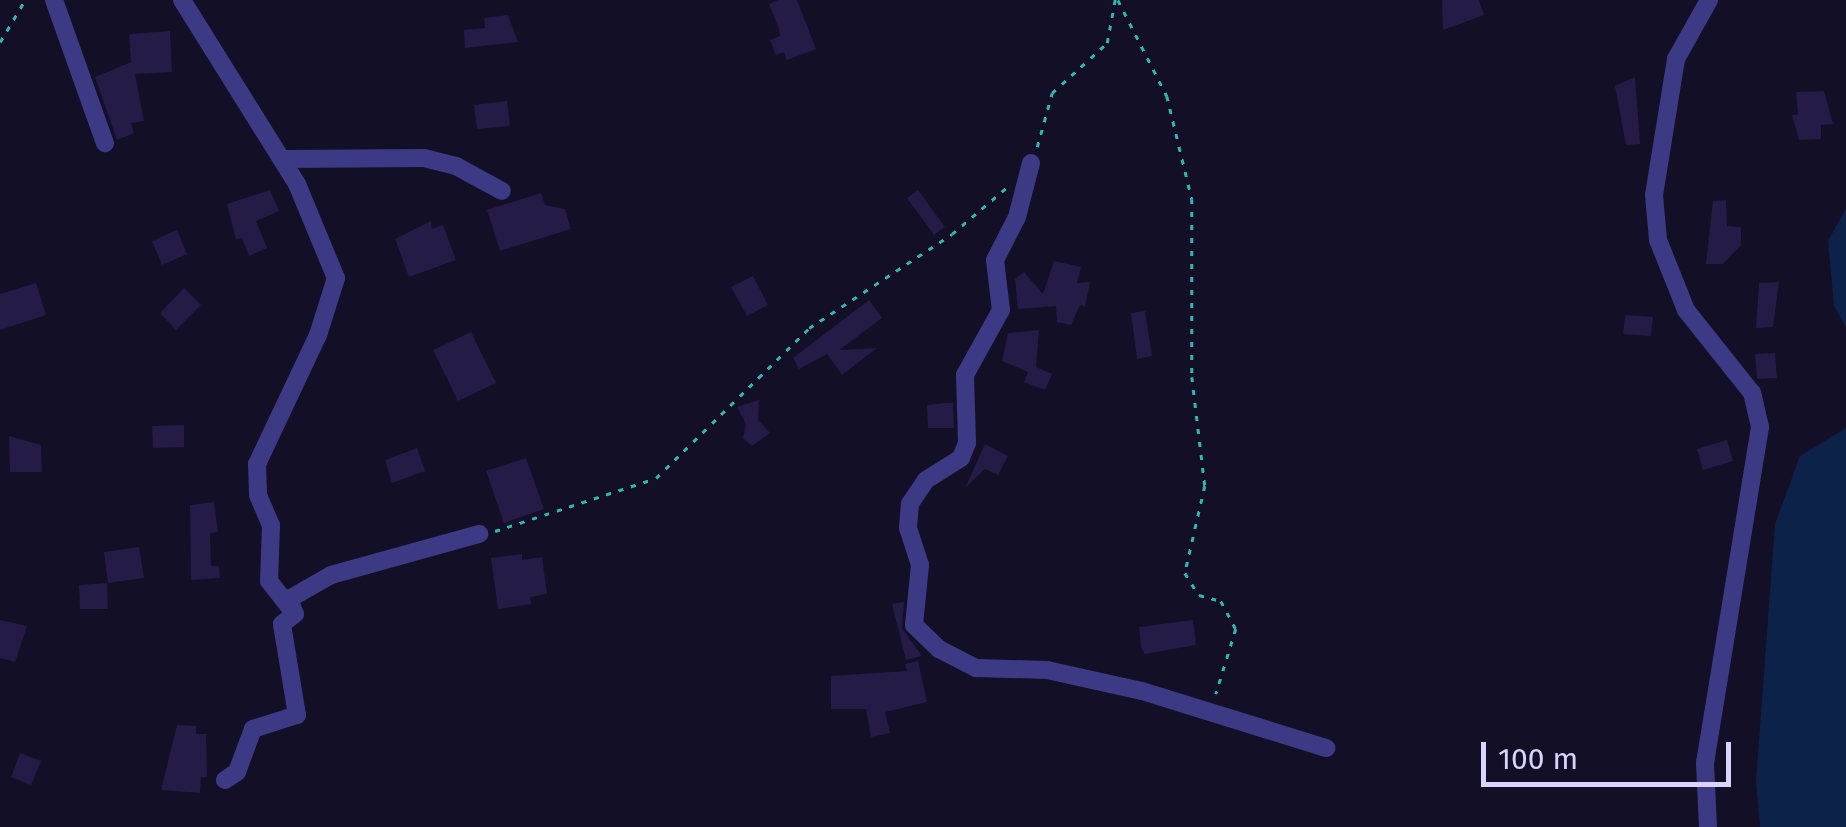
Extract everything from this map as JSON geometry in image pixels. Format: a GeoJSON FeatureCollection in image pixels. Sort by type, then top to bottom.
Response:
{"type":"FeatureCollection","features":[{"type":"Feature","properties":{"kind":"street"},"geometry":{"type":"LineString","coordinates":[[54,0],[105,143]]}},
{"type":"Feature","properties":{"kind":"street"},"geometry":{"type":"LineString","coordinates":[[182,0],[282,159],[324,238],[336,278],[318,336],[257,464],[258,495],[271,526],[270,580],[295,614]]}},
{"type":"Feature","properties":{"kind":"street"},"geometry":{"type":"LineString","coordinates":[[1708,827],[1705,763],[1760,428],[1752,392],[1680,298],[1658,240],[1654,194],[1676,60],[1709,0]]}},
{"type":"Feature","properties":{"kind":"street"},"geometry":{"type":"LineString","coordinates":[[282,159],[424,158],[456,166],[502,191]]}},
{"type":"Feature","properties":{"kind":"street"},"geometry":{"type":"LineString","coordinates":[[1031,163],[1017,217],[995,260],[1001,310],[965,375],[968,443],[962,458],[926,480],[910,504],[908,528],[920,565],[914,625],[960,663],[1072,675],[1142,690],[1199,713],[1326,748]]}},
{"type":"Feature","properties":{"kind":"street"},"geometry":{"type":"LineString","coordinates":[[295,614],[288,599],[331,575],[478,534]]}},
{"type":"Feature","properties":{"kind":"street"},"geometry":{"type":"LineString","coordinates":[[225,780],[237,772],[254,729],[297,714],[282,624],[295,614]]}},
{"type":"Feature","properties":{"kind":"path"},"geometry":{"type":"LineString","coordinates":[[0,42],[24,0]]}},
{"type":"Feature","properties":{"kind":"path"},"geometry":{"type":"LineString","coordinates":[[478,534],[553,517],[656,478],[809,328],[952,234],[1031,163],[1052,92],[1108,43],[1116,0]]}},
{"type":"Feature","properties":{"kind":"path"},"geometry":{"type":"LineString","coordinates":[[1116,0],[1167,96],[1192,199],[1192,377],[1205,486],[1184,573],[1199,596],[1221,601],[1236,628],[1216,696],[1199,713]]}},
{"type":"Feature","properties":{"kind":"water"},"geometry":{"type":"Polygon","coordinates":[[[1846,208],[1846,328],[1834,306],[1828,241],[1846,208]]]}},
{"type":"Feature","properties":{"kind":"water"},"geometry":{"type":"Polygon","coordinates":[[[1846,428],[1846,827],[1760,827],[1756,781],[1775,524],[1800,456],[1846,428]]]}},
{"type":"Feature","properties":{"kind":"building"},"geometry":{"type":"Polygon","coordinates":[[[797,0],[816,49],[787,60],[784,52],[776,55],[770,40],[780,36],[769,4],[797,0]]]}},
{"type":"Feature","properties":{"kind":"building"},"geometry":{"type":"Polygon","coordinates":[[[1442,0],[1479,0],[1484,15],[1443,30],[1442,0]]]}},
{"type":"Feature","properties":{"kind":"building"},"geometry":{"type":"Polygon","coordinates":[[[508,15],[518,42],[465,48],[464,30],[485,28],[484,18],[508,15]]]}},
{"type":"Feature","properties":{"kind":"building"},"geometry":{"type":"Polygon","coordinates":[[[170,31],[172,72],[135,74],[144,121],[131,123],[134,133],[117,140],[95,77],[131,62],[129,34],[170,31]]]}},
{"type":"Feature","properties":{"kind":"building"},"geometry":{"type":"Polygon","coordinates":[[[1635,77],[1640,144],[1626,145],[1615,86],[1635,77]]]}},
{"type":"Feature","properties":{"kind":"building"},"geometry":{"type":"Polygon","coordinates":[[[1824,91],[1833,124],[1821,125],[1821,139],[1799,140],[1792,115],[1798,115],[1796,92],[1824,91]]]}},
{"type":"Feature","properties":{"kind":"building"},"geometry":{"type":"Polygon","coordinates":[[[507,101],[510,126],[477,129],[474,105],[507,101]]]}},
{"type":"Feature","properties":{"kind":"building"},"geometry":{"type":"Polygon","coordinates":[[[270,190],[279,211],[256,221],[267,248],[249,256],[242,238],[236,239],[227,204],[270,190]]]}},
{"type":"Feature","properties":{"kind":"building"},"geometry":{"type":"Polygon","coordinates":[[[918,190],[945,227],[934,235],[907,198],[918,190]]]}},
{"type":"Feature","properties":{"kind":"building"},"geometry":{"type":"Polygon","coordinates":[[[541,193],[545,205],[565,209],[571,229],[500,251],[487,210],[541,193]]]}},
{"type":"Feature","properties":{"kind":"building"},"geometry":{"type":"Polygon","coordinates":[[[1726,200],[1727,226],[1741,227],[1741,245],[1723,264],[1706,264],[1713,201],[1726,200]]]}},
{"type":"Feature","properties":{"kind":"building"},"geometry":{"type":"Polygon","coordinates":[[[431,221],[432,229],[443,225],[456,260],[409,277],[395,239],[431,221]]]}},
{"type":"Feature","properties":{"kind":"building"},"geometry":{"type":"Polygon","coordinates":[[[177,230],[187,254],[162,265],[152,241],[177,230]]]}},
{"type":"Feature","properties":{"kind":"building"},"geometry":{"type":"Polygon","coordinates":[[[1054,261],[1081,267],[1077,283],[1090,282],[1085,307],[1080,305],[1071,325],[1057,322],[1056,306],[1018,309],[1015,279],[1024,272],[1043,294],[1054,261]]]}},
{"type":"Feature","properties":{"kind":"building"},"geometry":{"type":"Polygon","coordinates":[[[753,276],[768,305],[747,316],[731,287],[753,276]]]}},
{"type":"Feature","properties":{"kind":"building"},"geometry":{"type":"Polygon","coordinates":[[[1779,282],[1773,327],[1756,328],[1759,283],[1779,282]]]}},
{"type":"Feature","properties":{"kind":"building"},"geometry":{"type":"Polygon","coordinates":[[[36,283],[46,315],[0,330],[0,294],[36,283]]]}},
{"type":"Feature","properties":{"kind":"building"},"geometry":{"type":"Polygon","coordinates":[[[184,288],[201,305],[176,330],[160,313],[184,288]]]}},
{"type":"Feature","properties":{"kind":"building"},"geometry":{"type":"Polygon","coordinates":[[[869,300],[882,318],[839,350],[877,348],[842,375],[827,354],[799,369],[793,358],[869,300]]]}},
{"type":"Feature","properties":{"kind":"building"},"geometry":{"type":"Polygon","coordinates":[[[1145,311],[1152,356],[1137,359],[1131,313],[1145,311]]]}},
{"type":"Feature","properties":{"kind":"building"},"geometry":{"type":"Polygon","coordinates":[[[1625,315],[1653,317],[1651,336],[1623,334],[1625,315]]]}},
{"type":"Feature","properties":{"kind":"building"},"geometry":{"type":"Polygon","coordinates":[[[1039,330],[1036,367],[1052,374],[1045,390],[1024,382],[1028,372],[1002,361],[1008,333],[1039,330]]]}},
{"type":"Feature","properties":{"kind":"building"},"geometry":{"type":"Polygon","coordinates":[[[471,332],[496,383],[458,401],[433,350],[471,332]]]}},
{"type":"Feature","properties":{"kind":"building"},"geometry":{"type":"Polygon","coordinates":[[[1775,353],[1777,378],[1757,379],[1755,354],[1775,353]]]}},
{"type":"Feature","properties":{"kind":"building"},"geometry":{"type":"Polygon","coordinates":[[[759,400],[758,420],[770,433],[752,446],[743,438],[746,424],[737,407],[759,400]]]}},
{"type":"Feature","properties":{"kind":"building"},"geometry":{"type":"Polygon","coordinates":[[[953,403],[954,428],[928,428],[927,405],[953,403]]]}},
{"type":"Feature","properties":{"kind":"building"},"geometry":{"type":"Polygon","coordinates":[[[184,425],[184,447],[153,448],[152,426],[184,425]]]}},
{"type":"Feature","properties":{"kind":"building"},"geometry":{"type":"Polygon","coordinates":[[[9,436],[41,445],[42,472],[10,472],[9,436]]]}},
{"type":"Feature","properties":{"kind":"building"},"geometry":{"type":"Polygon","coordinates":[[[1727,440],[1733,461],[1703,470],[1697,449],[1727,440]]]}},
{"type":"Feature","properties":{"kind":"building"},"geometry":{"type":"Polygon","coordinates":[[[985,444],[1008,456],[998,475],[985,469],[965,488],[985,444]]]}},
{"type":"Feature","properties":{"kind":"building"},"geometry":{"type":"Polygon","coordinates":[[[417,448],[425,471],[392,483],[385,460],[417,448]]]}},
{"type":"Feature","properties":{"kind":"building"},"geometry":{"type":"Polygon","coordinates":[[[526,458],[544,509],[504,523],[486,471],[526,458]]]}},
{"type":"Feature","properties":{"kind":"building"},"geometry":{"type":"Polygon","coordinates":[[[214,502],[218,532],[210,533],[211,566],[219,566],[220,578],[191,580],[190,505],[214,502]]]}},
{"type":"Feature","properties":{"kind":"building"},"geometry":{"type":"Polygon","coordinates":[[[139,547],[144,578],[108,583],[104,552],[139,547]]]}},
{"type":"Feature","properties":{"kind":"building"},"geometry":{"type":"Polygon","coordinates":[[[522,554],[522,560],[542,557],[547,594],[530,597],[531,604],[498,609],[491,558],[522,554]]]}},
{"type":"Feature","properties":{"kind":"building"},"geometry":{"type":"Polygon","coordinates":[[[107,583],[108,609],[80,609],[79,585],[107,583]]]}},
{"type":"Feature","properties":{"kind":"building"},"geometry":{"type":"Polygon","coordinates":[[[904,602],[902,628],[922,656],[906,660],[892,604],[904,602]]]}},
{"type":"Feature","properties":{"kind":"building"},"geometry":{"type":"Polygon","coordinates":[[[0,620],[27,626],[15,662],[0,658],[0,620]]]}},
{"type":"Feature","properties":{"kind":"building"},"geometry":{"type":"Polygon","coordinates":[[[1193,620],[1196,645],[1145,654],[1141,648],[1139,627],[1193,620]]]}},
{"type":"Feature","properties":{"kind":"building"},"geometry":{"type":"Polygon","coordinates":[[[918,661],[927,702],[885,712],[890,733],[871,737],[866,709],[831,709],[831,676],[907,671],[905,664],[918,661]]]}},
{"type":"Feature","properties":{"kind":"building"},"geometry":{"type":"Polygon","coordinates":[[[177,725],[196,726],[196,734],[206,734],[207,777],[201,777],[200,793],[161,790],[177,725]]]}},
{"type":"Feature","properties":{"kind":"building"},"geometry":{"type":"Polygon","coordinates":[[[20,753],[41,761],[31,785],[11,777],[20,753]]]}}]}
